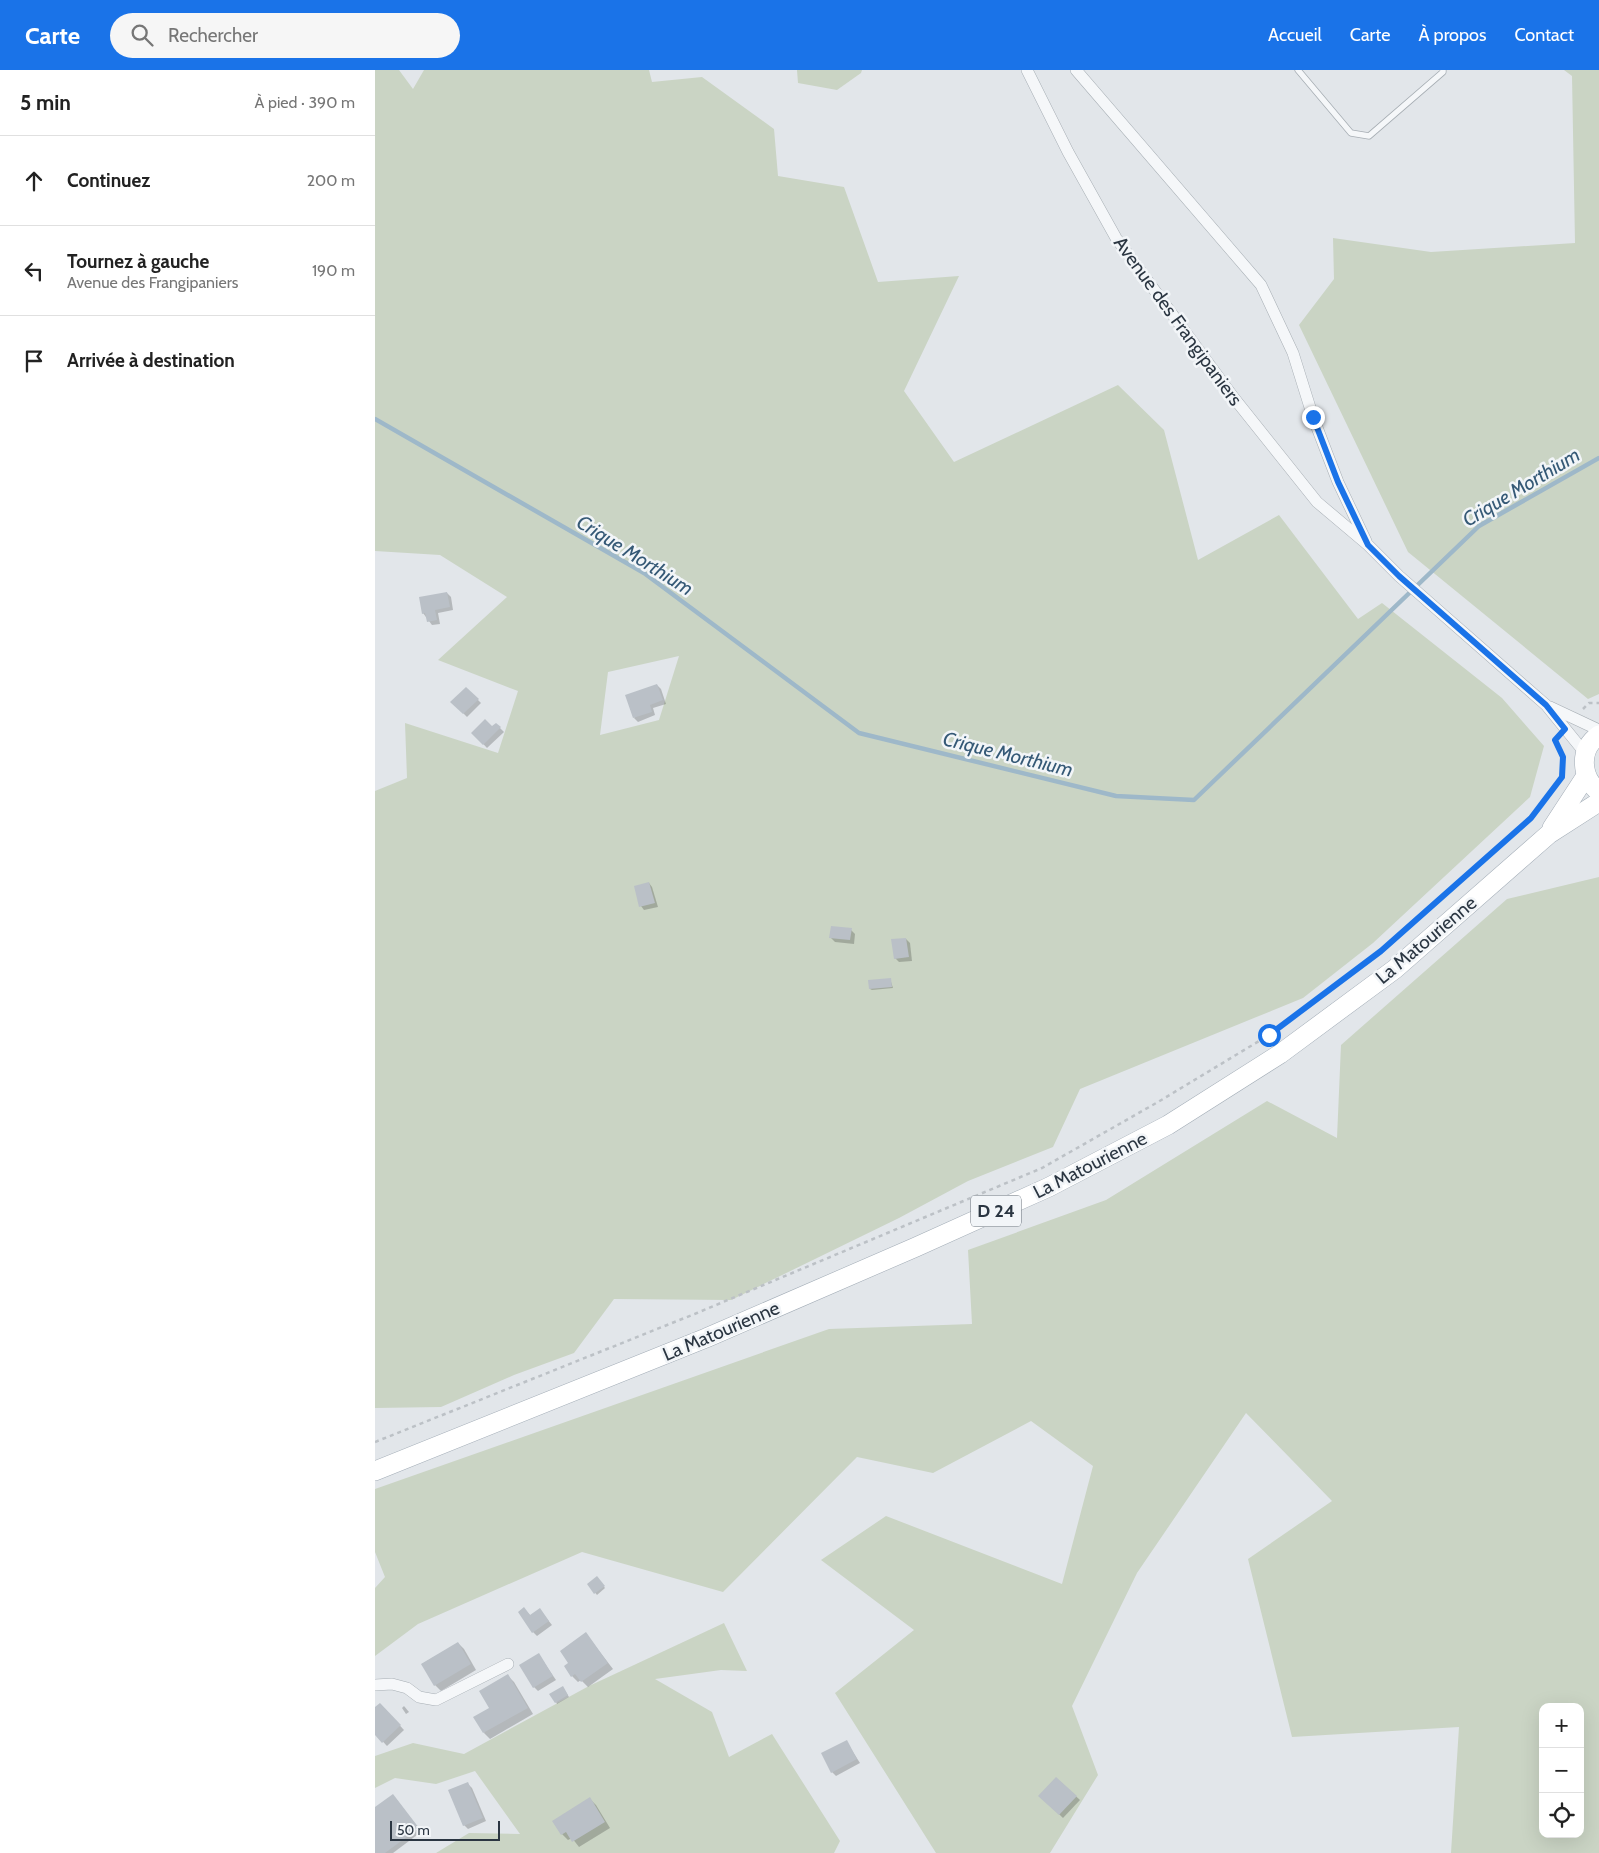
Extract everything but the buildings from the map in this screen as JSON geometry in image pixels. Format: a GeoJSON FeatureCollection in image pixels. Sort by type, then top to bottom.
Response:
{"type":"FeatureCollection","features":[{"type":"Feature","properties":{"kind":"main road"},"geometry":{"type":"LineString","coordinates":[[1599,735],[1589,744],[1585,753],[1584,764],[1586,776],[1591,785],[1599,792]]}},
{"type":"Feature","properties":{"kind":"main road","name":"La Matourienne"},"geometry":{"type":"LineString","coordinates":[[1549,834],[1586,776]]}},
{"type":"Feature","properties":{"kind":"main road","name":"La Matourienne"},"geometry":{"type":"LineString","coordinates":[[375,1471],[705,1338],[916,1247],[1049,1187],[1168,1125],[1280,1054],[1395,969],[1549,834],[1599,802]]}},
{"type":"Feature","properties":{"kind":"street","name":"Avenue des Frangipaniers"},"geometry":{"type":"LineString","coordinates":[[1027,70],[1068,152],[1116,238],[1233,398],[1317,502],[1368,545],[1399,576],[1546,705],[1585,753]]}},
{"type":"Feature","properties":{"kind":"street","name":"Avenue des Frangipaniers"},"geometry":{"type":"LineString","coordinates":[[1076,70],[1261,286],[1293,352],[1313,417],[1335,474],[1368,545]]}},
{"type":"Feature","properties":{"kind":"street","name":"Avenue des Frangipaniers"},"geometry":{"type":"LineString","coordinates":[[1546,705],[1599,730]]}},
{"type":"Feature","properties":{"kind":"street"},"geometry":{"type":"LineString","coordinates":[[375,1685],[392,1684],[407,1688],[419,1697],[436,1700],[507,1664]]}},
{"type":"Feature","properties":{"kind":"lane"},"geometry":{"type":"LineString","coordinates":[[1298,70],[1351,133],[1369,136],[1443,70]]}},
{"type":"Feature","properties":{"kind":"path"},"geometry":{"type":"LineString","coordinates":[[1575,719],[1589,703],[1599,703]]}},
{"type":"Feature","properties":{"kind":"path"},"geometry":{"type":"LineString","coordinates":[[375,1442],[697,1313],[1042,1168],[1158,1102],[1269,1035],[1381,951],[1531,818],[1562,777],[1563,757],[1555,740],[1565,729]]}},
{"type":"Feature","properties":{"kind":"green space"},"geometry":{"type":"Polygon","coordinates":[[[375,70],[399,70],[413,89],[424,70],[649,70],[652,82],[702,77],[774,129],[778,176],[844,187],[878,282],[959,276],[904,391],[954,462],[1118,385],[1164,430],[1198,560],[1279,515],[1358,619],[1382,603],[1502,698],[1544,746],[1530,797],[1373,943],[1303,998],[1080,1089],[1053,1147],[968,1181],[899,1218],[731,1300],[614,1299],[574,1353],[514,1375],[441,1407],[375,1408],[375,791],[407,778],[405,723],[498,753],[518,691],[438,660],[507,597],[440,555],[375,551],[375,70]],[[679,656],[608,672],[600,735],[659,720],[679,656]]]}},
{"type":"Feature","properties":{"kind":"green space"},"geometry":{"type":"Polygon","coordinates":[[[797,70],[862,70],[861,73],[837,90],[798,83],[797,70]]]}},
{"type":"Feature","properties":{"kind":"green space"},"geometry":{"type":"Polygon","coordinates":[[[1564,70],[1599,70],[1599,694],[1588,699],[1408,552],[1299,325],[1334,279],[1333,238],[1431,252],[1575,243],[1572,76],[1564,70]]]}},
{"type":"Feature","properties":{"kind":"green space"},"geometry":{"type":"Polygon","coordinates":[[[1599,877],[1599,1853],[1451,1853],[1459,1727],[1292,1737],[1248,1559],[1332,1501],[1246,1413],[1137,1573],[1072,1706],[1098,1775],[1050,1853],[936,1853],[835,1693],[914,1630],[821,1560],[886,1516],[1062,1584],[1093,1466],[1031,1421],[933,1473],[857,1457],[723,1592],[582,1552],[418,1624],[375,1656],[375,1588],[385,1577],[375,1552],[375,1489],[829,1329],[972,1324],[968,1250],[1106,1200],[1267,1101],[1337,1138],[1341,1045],[1507,899],[1599,877]]]}},
{"type":"Feature","properties":{"kind":"green space"},"geometry":{"type":"Polygon","coordinates":[[[724,1623],[747,1671],[721,1670],[655,1679],[712,1712],[729,1757],[772,1734],[840,1841],[834,1853],[436,1853],[469,1833],[520,1834],[475,1771],[436,1784],[395,1778],[375,1788],[375,1756],[413,1743],[464,1754],[589,1686],[724,1623]]]}},
{"type":"Feature","properties":{"kind":"waterway","name":"Crique Morthium"},"geometry":{"type":"LineString","coordinates":[[375,419],[644,573],[859,733],[1116,796],[1194,800],[1479,526],[1599,458]]}},
{"type":"Feature","properties":{"kind":"route"},"geometry":{"type":"LineString","coordinates":[[1269,1035],[1381,951],[1531,818],[1562,777],[1563,757],[1555,740],[1565,729],[1546,705],[1399,576],[1368,545],[1338,482],[1313,417]]}}]}
